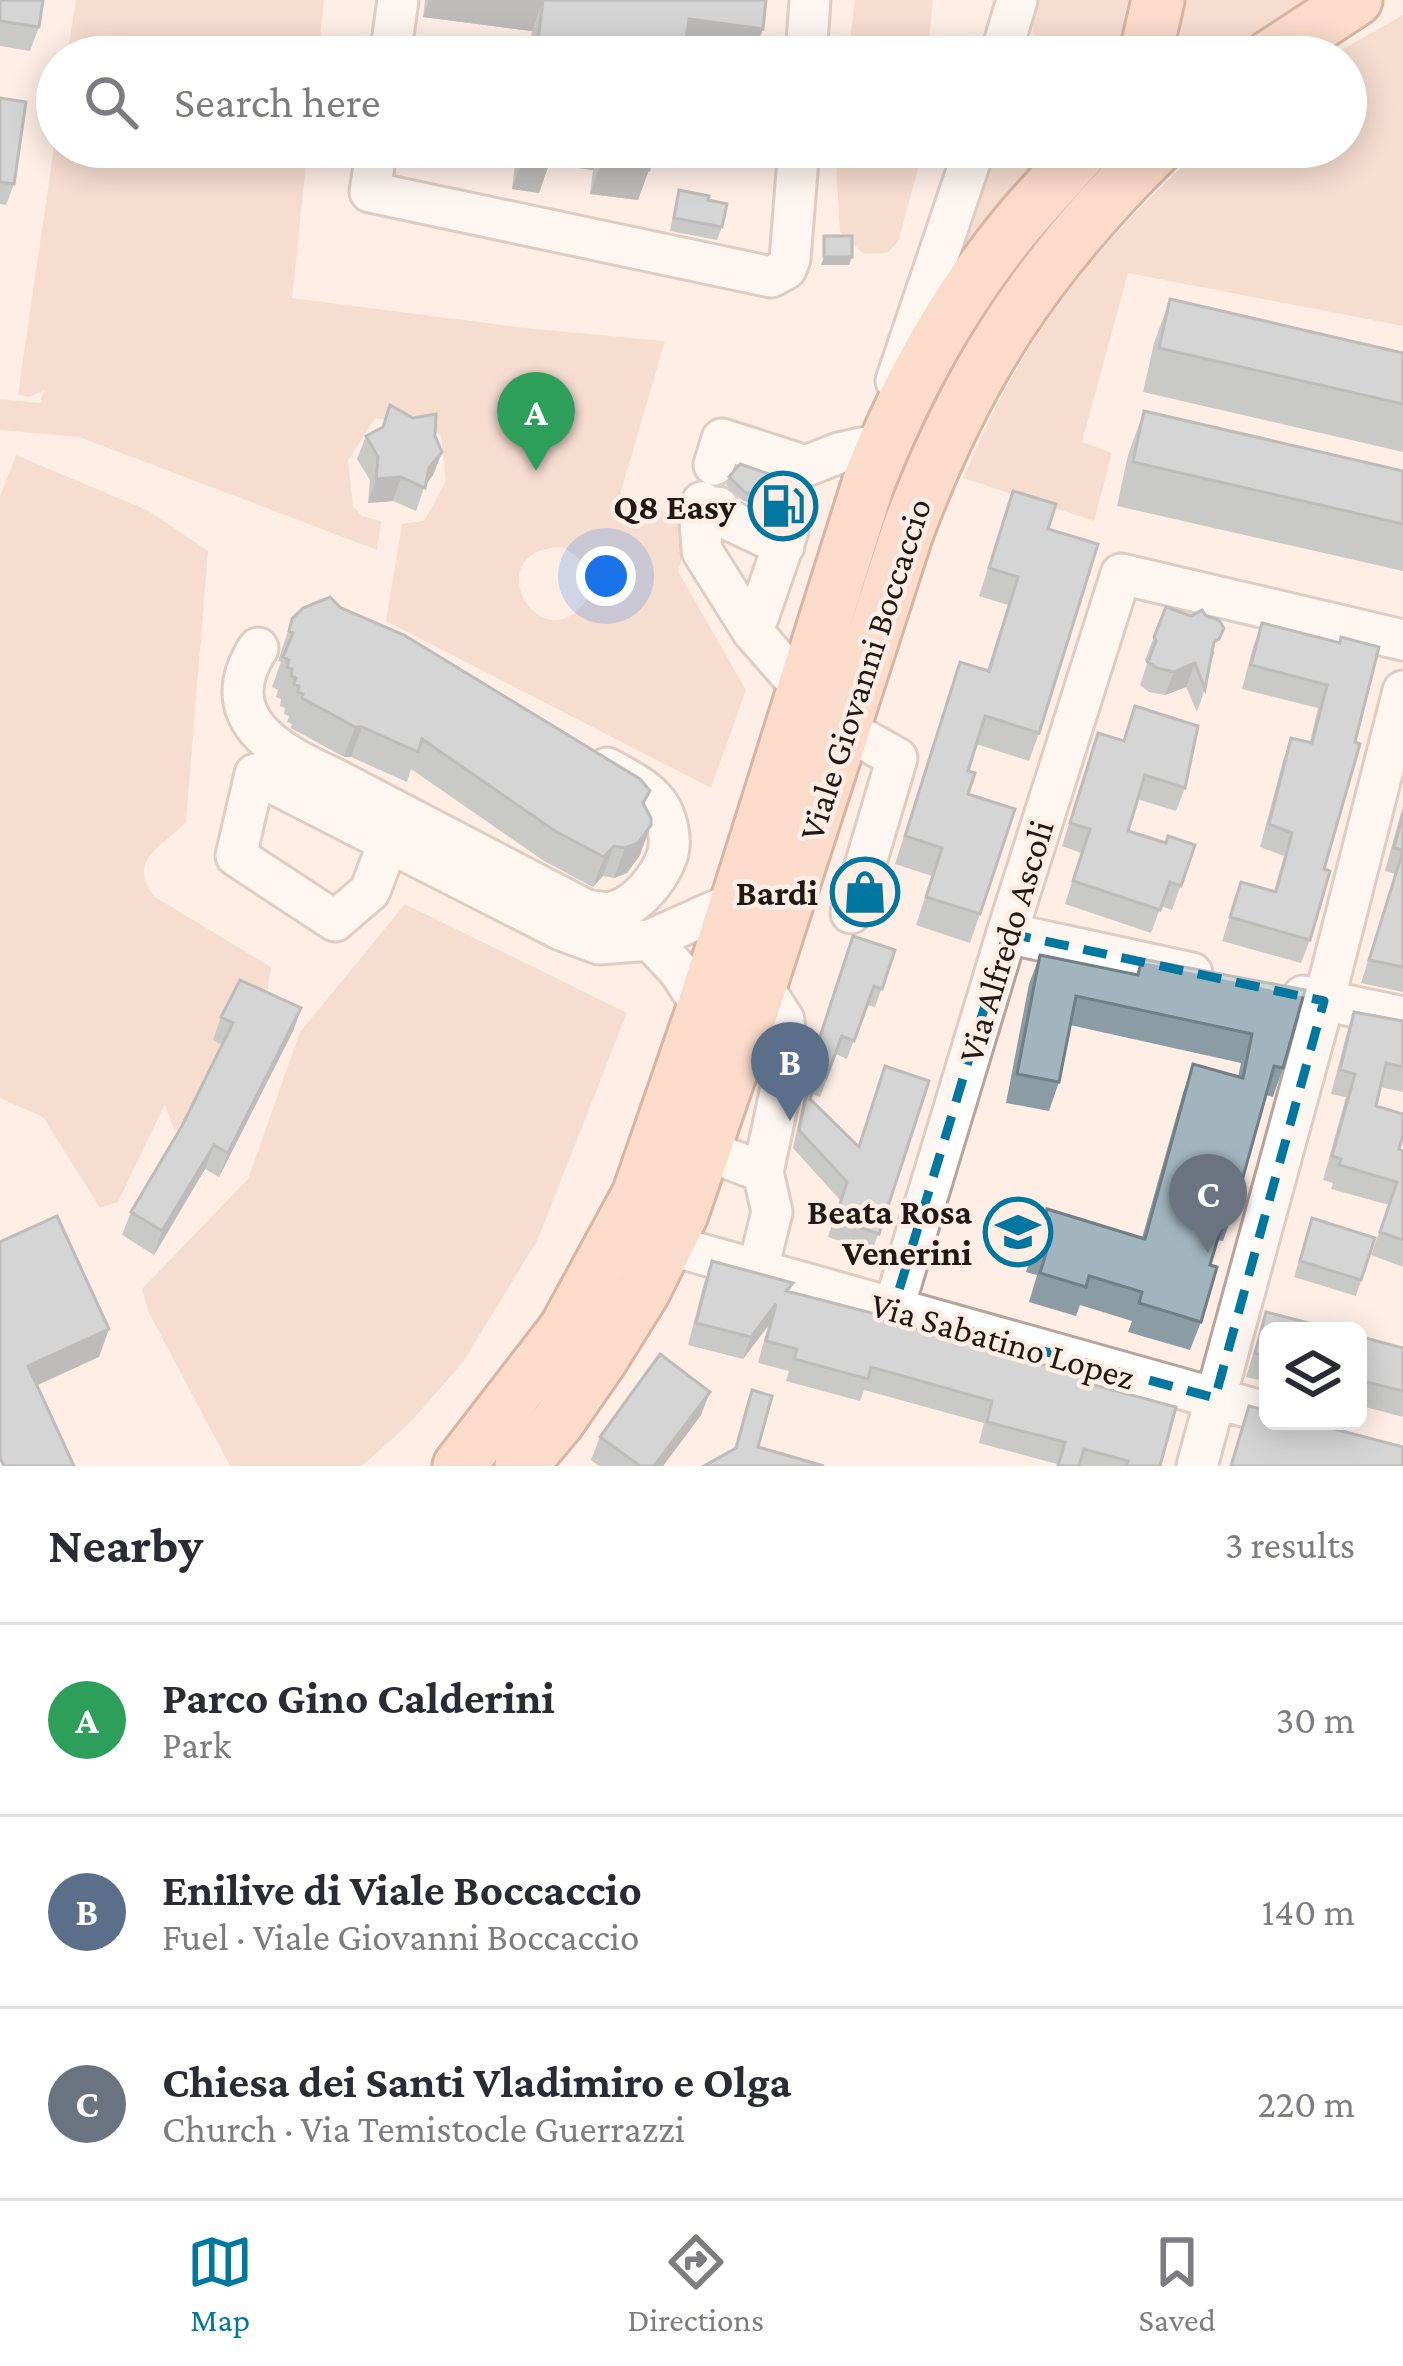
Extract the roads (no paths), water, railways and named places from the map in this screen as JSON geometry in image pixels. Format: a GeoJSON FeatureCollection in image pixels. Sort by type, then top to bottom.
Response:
{"type":"FeatureCollection","features":[{"type":"Feature","properties":{"kind":"main road"},"geometry":{"type":"LineString","coordinates":[[1301,36],[1356,0]]}},
{"type":"Feature","properties":{"kind":"main road","name":"Viale Giovanni Boccaccio"},"geometry":{"type":"LineString","coordinates":[[521,1466],[578,1395],[644,1291],[654,1156],[887,437],[971,287],[1067,168]]}},
{"type":"Feature","properties":{"kind":"main road","name":"Viale Giovanni Boccaccio"},"geometry":{"type":"LineString","coordinates":[[459,1466],[565,1329],[646,1235],[705,1150],[778,963],[809,832],[931,471],[977,375],[1009,323],[1064,247],[1138,168]]}},
{"type":"Feature","properties":{"kind":"street"},"geometry":{"type":"LineString","coordinates":[[393,36],[398,0]]}},
{"type":"Feature","properties":{"kind":"street"},"geometry":{"type":"LineString","coordinates":[[807,36],[810,0]]}},
{"type":"Feature","properties":{"kind":"street"},"geometry":{"type":"LineString","coordinates":[[1006,36],[1015,4]]}},
{"type":"Feature","properties":{"kind":"street"},"geometry":{"type":"LineString","coordinates":[[1015,4],[1018,36]]}},
{"type":"Feature","properties":{"kind":"street"},"geometry":{"type":"LineString","coordinates":[[374,168],[370,193],[771,277],[786,269],[790,260],[797,168]]}},
{"type":"Feature","properties":{"kind":"street","name":"Viale Giovanni Boccaccio"},"geometry":{"type":"LineString","coordinates":[[887,437],[905,350],[968,168]]}},
{"type":"Feature","properties":{"kind":"street"},"geometry":{"type":"LineString","coordinates":[[932,350],[977,375]]}},
{"type":"Feature","properties":{"kind":"street"},"geometry":{"type":"LineString","coordinates":[[803,689],[753,632],[702,551],[700,520],[838,453],[887,437]]}},
{"type":"Feature","properties":{"kind":"street"},"geometry":{"type":"LineString","coordinates":[[753,632],[754,493]]}},
{"type":"Feature","properties":{"kind":"street","name":"Via Alfredo Ascoli"},"geometry":{"type":"LineString","coordinates":[[893,1310],[1121,574],[1403,640]]}},
{"type":"Feature","properties":{"kind":"street"},"geometry":{"type":"LineString","coordinates":[[258,648],[242,682],[248,714],[262,738],[389,840],[599,944],[650,940],[737,901]]}},
{"type":"Feature","properties":{"kind":"street"},"geometry":{"type":"LineString","coordinates":[[1197,1466],[1403,691]]}},
{"type":"Feature","properties":{"kind":"street"},"geometry":{"type":"LineString","coordinates":[[842,731],[897,758],[851,913]]}},
{"type":"Feature","properties":{"kind":"street"},"geometry":{"type":"LineString","coordinates":[[389,840],[370,891],[335,921],[236,856],[255,774],[327,792],[586,910],[613,912],[649,885],[668,854],[669,837],[659,805],[645,791],[585,754]]}},
{"type":"Feature","properties":{"kind":"street"},"geometry":{"type":"LineString","coordinates":[[809,832],[835,832],[872,844]]}},
{"type":"Feature","properties":{"kind":"street"},"geometry":{"type":"LineString","coordinates":[[1007,933],[1233,981]]}},
{"type":"Feature","properties":{"kind":"street"},"geometry":{"type":"LineString","coordinates":[[650,940],[680,971],[703,1008]]}},
{"type":"Feature","properties":{"kind":"street"},"geometry":{"type":"LineString","coordinates":[[758,1269],[772,1211],[763,1172],[788,1060],[784,1020],[777,1012],[778,963]]}},
{"type":"Feature","properties":{"kind":"street"},"geometry":{"type":"LineString","coordinates":[[1279,991],[1403,1017]]}},
{"type":"Feature","properties":{"kind":"street"},"geometry":{"type":"LineString","coordinates":[[705,1150],[763,1172]]}},
{"type":"Feature","properties":{"kind":"street","name":"Via Sabatino Lopez"},"geometry":{"type":"LineString","coordinates":[[646,1235],[893,1310],[1259,1410]]}},
{"type":"Feature","properties":{"kind":"place","name":"Parco Gino Calderini"},"geometry":{"type":"Point","coordinates":[536,471]}},
{"type":"Feature","properties":{"kind":"place","name":"Q8 Easy"},"geometry":{"type":"Point","coordinates":[783,506]}},
{"type":"Feature","properties":{"kind":"place","name":"Bardi"},"geometry":{"type":"Point","coordinates":[865,892]}},
{"type":"Feature","properties":{"kind":"place","name":"Enilive di Viale Boccaccio"},"geometry":{"type":"Point","coordinates":[790,1121]}},
{"type":"Feature","properties":{"kind":"place","name":"Beata Rosa Venerini"},"geometry":{"type":"Point","coordinates":[1018,1232]}},
{"type":"Feature","properties":{"kind":"place","name":"Chiesa dei Santi Vladimiro e Olga"},"geometry":{"type":"Point","coordinates":[1208,1253]}}]}
